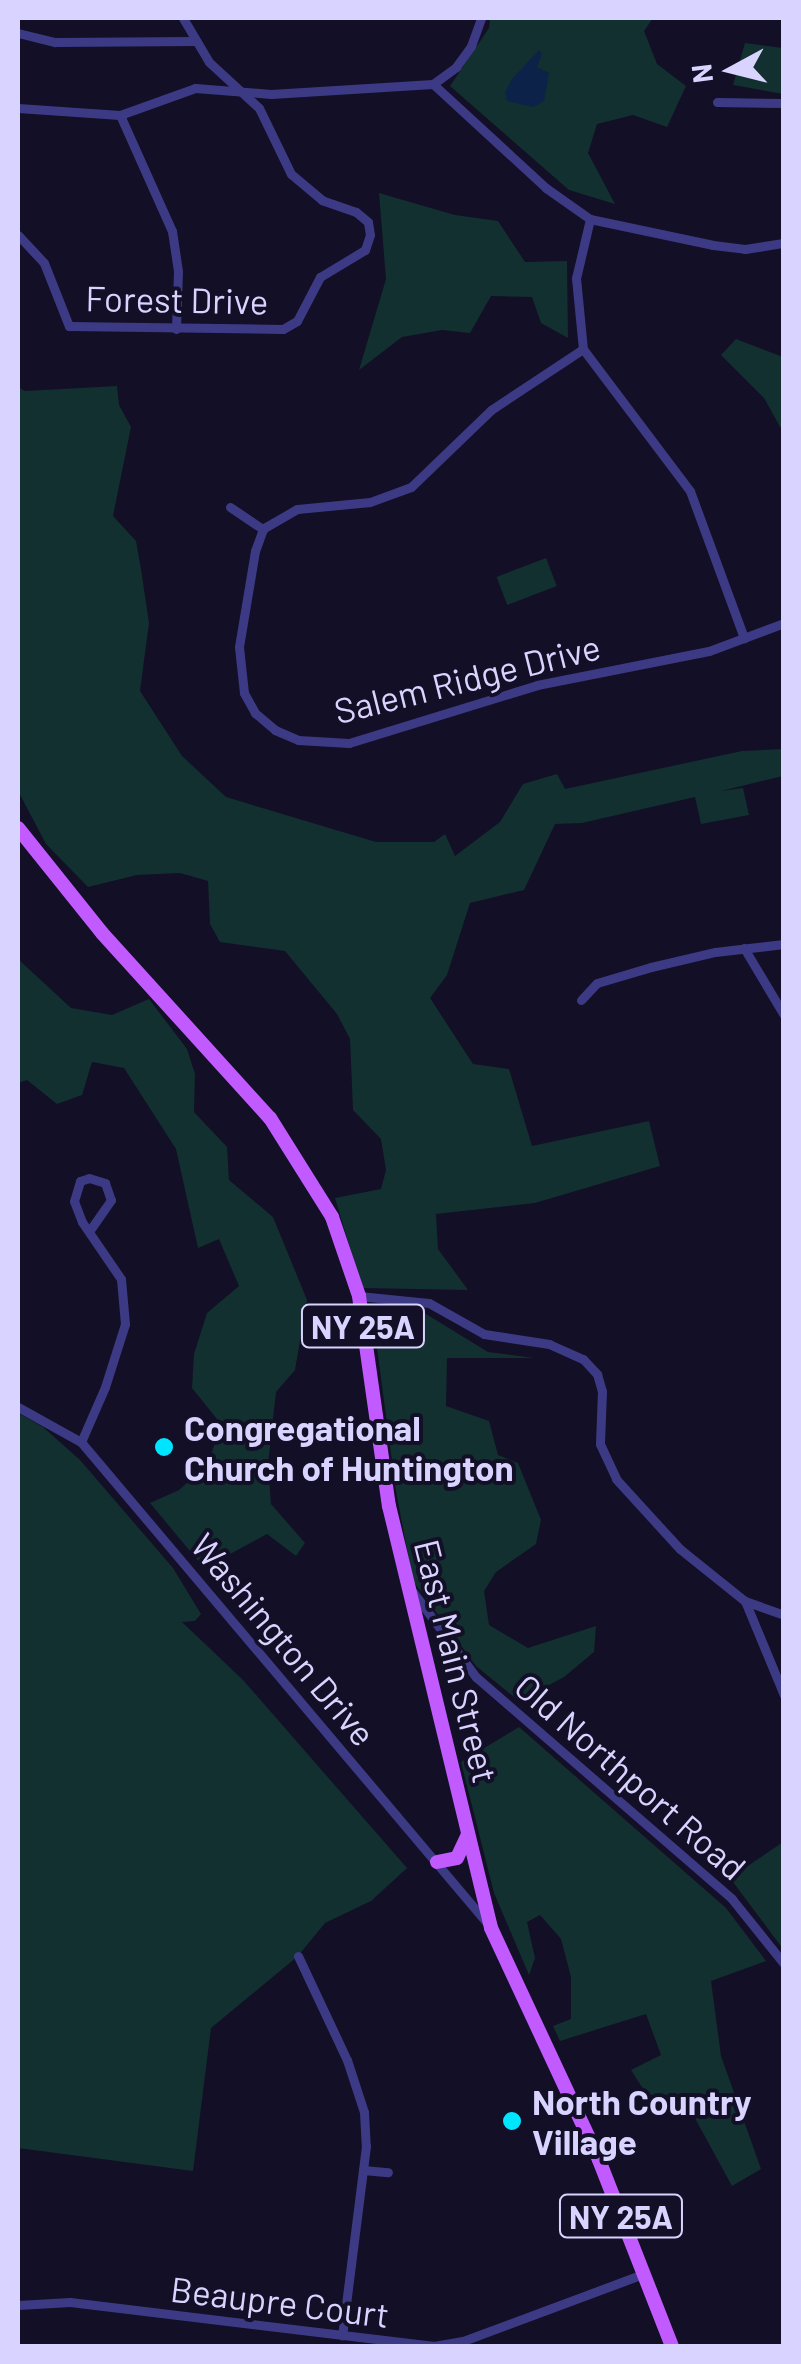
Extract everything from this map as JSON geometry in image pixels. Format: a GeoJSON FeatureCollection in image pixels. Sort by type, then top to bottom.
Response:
{"type":"FeatureCollection","features":[{"type":"Feature","properties":{"kind":"main road","name":"East Main Street"},"geometry":{"type":"LineString","coordinates":[[18,828],[102,934],[270,1118],[332,1218],[359,1296],[389,1506],[492,1928],[567,2086],[672,2346]]}},
{"type":"Feature","properties":{"kind":"main road"},"geometry":{"type":"LineString","coordinates":[[437,1862],[456,1858],[468,1833]]}},
{"type":"Feature","properties":{"kind":"street","name":"Forest Drive"},"geometry":{"type":"LineString","coordinates":[[18,235],[44,262],[69,326],[283,330],[297,321],[320,277],[365,250],[370,235],[368,222],[356,212],[322,200],[298,181],[280,156],[260,108],[233,88],[183,18]]}},
{"type":"Feature","properties":{"kind":"street"},"geometry":{"type":"LineString","coordinates":[[18,108],[120,115],[195,88],[271,94],[434,84],[456,68],[471,46],[480,18]]}},
{"type":"Feature","properties":{"kind":"street"},"geometry":{"type":"LineString","coordinates":[[18,33],[54,42],[196,40]]}},
{"type":"Feature","properties":{"kind":"street"},"geometry":{"type":"LineString","coordinates":[[434,84],[546,188],[590,218],[713,245],[745,249],[784,243]]}},
{"type":"Feature","properties":{"kind":"street"},"geometry":{"type":"LineString","coordinates":[[718,102],[784,104]]}},
{"type":"Feature","properties":{"kind":"street"},"geometry":{"type":"LineString","coordinates":[[120,115],[172,230],[178,271],[176,329]]}},
{"type":"Feature","properties":{"kind":"street"},"geometry":{"type":"LineString","coordinates":[[590,218],[576,278],[584,350],[674,464],[690,491],[744,638]]}},
{"type":"Feature","properties":{"kind":"street"},"geometry":{"type":"LineString","coordinates":[[230,508],[264,529],[297,509],[370,502],[410,487],[491,410],[584,350]]}},
{"type":"Feature","properties":{"kind":"street","name":"Salem Ridge Drive"},"geometry":{"type":"LineString","coordinates":[[264,529],[255,550],[239,670],[255,712],[276,730],[298,740],[349,743],[373,738],[537,684],[608,668],[676,660],[784,623]]}},
{"type":"Feature","properties":{"kind":"street"},"geometry":{"type":"LineString","coordinates":[[581,1000],[597,984],[715,952],[784,944]]}},
{"type":"Feature","properties":{"kind":"street"},"geometry":{"type":"LineString","coordinates":[[744,948],[784,1015]]}},
{"type":"Feature","properties":{"kind":"street"},"geometry":{"type":"LineString","coordinates":[[80,1442],[106,1387],[126,1324],[121,1279],[90,1230],[74,1201],[80,1181],[89,1178],[105,1183],[111,1200],[90,1230]]}},
{"type":"Feature","properties":{"kind":"street"},"geometry":{"type":"LineString","coordinates":[[359,1296],[429,1304],[484,1334],[549,1344],[583,1359],[597,1374],[602,1391],[600,1444],[616,1479],[667,1537],[745,1601],[784,1615]]}},
{"type":"Feature","properties":{"kind":"street","name":"Washington Drive"},"geometry":{"type":"LineString","coordinates":[[18,1407],[80,1442],[492,1928]]}},
{"type":"Feature","properties":{"kind":"street","name":"Old Northport Road"},"geometry":{"type":"LineString","coordinates":[[407,1582],[476,1677],[732,1899],[784,1964]]}},
{"type":"Feature","properties":{"kind":"street"},"geometry":{"type":"LineString","coordinates":[[745,1601],[784,1695]]}},
{"type":"Feature","properties":{"kind":"street"},"geometry":{"type":"LineString","coordinates":[[298,1956],[364,2112],[363,2170],[342,2335]]}},
{"type":"Feature","properties":{"kind":"street"},"geometry":{"type":"LineString","coordinates":[[363,2170],[388,2172]]}},
{"type":"Feature","properties":{"kind":"street","name":"Beaupre Court"},"geometry":{"type":"LineString","coordinates":[[18,2305],[70,2302],[406,2345],[463,2342],[643,2274]]}},
{"type":"Feature","properties":{"kind":"green space"},"geometry":{"type":"Polygon","coordinates":[[[490,18],[653,18],[644,31],[657,64],[686,86],[667,127],[633,115],[597,124],[588,153],[615,204],[569,190],[450,86],[489,28],[490,18]]]}},
{"type":"Feature","properties":{"kind":"green space"},"geometry":{"type":"Polygon","coordinates":[[[745,43],[783,48],[783,94],[733,85],[745,43]]]}},
{"type":"Feature","properties":{"kind":"green space"},"geometry":{"type":"Polygon","coordinates":[[[379,193],[455,215],[498,221],[525,262],[567,261],[568,338],[541,323],[532,297],[491,296],[470,333],[442,330],[402,337],[359,370],[386,279],[379,193]]]}},
{"type":"Feature","properties":{"kind":"green space"},"geometry":{"type":"Polygon","coordinates":[[[736,339],[783,357],[783,432],[764,398],[721,355],[736,339]]]}},
{"type":"Feature","properties":{"kind":"green space"},"geometry":{"type":"Polygon","coordinates":[[[117,386],[119,405],[131,427],[113,516],[136,541],[149,623],[140,691],[182,756],[226,797],[376,842],[434,842],[445,834],[455,856],[500,822],[523,784],[557,774],[565,789],[742,751],[783,749],[783,776],[721,791],[743,788],[749,815],[701,824],[695,797],[582,823],[555,824],[524,890],[470,903],[447,975],[430,998],[473,1064],[509,1069],[532,1146],[649,1121],[660,1166],[535,1203],[436,1214],[438,1249],[468,1290],[362,1288],[335,1198],[381,1189],[386,1170],[381,1139],[353,1110],[350,1039],[337,1014],[285,951],[220,942],[210,924],[208,881],[180,873],[137,875],[88,887],[46,844],[18,791],[18,387],[25,391],[117,386]]]}},
{"type":"Feature","properties":{"kind":"green space"},"geometry":{"type":"Polygon","coordinates":[[[546,558],[557,586],[507,605],[497,577],[546,558]]]}},
{"type":"Feature","properties":{"kind":"green space"},"geometry":{"type":"Polygon","coordinates":[[[18,959],[71,1008],[112,1015],[149,999],[187,1049],[195,1074],[194,1112],[227,1147],[229,1180],[273,1217],[307,1300],[295,1370],[276,1392],[268,1464],[271,1504],[305,1543],[296,1556],[267,1534],[204,1568],[150,1503],[179,1490],[208,1464],[221,1424],[192,1388],[194,1354],[207,1313],[239,1286],[219,1239],[198,1248],[176,1149],[124,1068],[92,1062],[82,1095],[57,1104],[27,1080],[18,1083],[18,959]]]}},
{"type":"Feature","properties":{"kind":"green space"},"geometry":{"type":"Polygon","coordinates":[[[413,1306],[488,1352],[534,1358],[447,1358],[446,1406],[489,1421],[498,1455],[518,1463],[541,1520],[536,1544],[496,1572],[484,1591],[489,1625],[528,1648],[596,1626],[594,1652],[564,1677],[519,1701],[476,1666],[413,1581],[396,1491],[372,1310],[413,1306]]]}},
{"type":"Feature","properties":{"kind":"green space"},"geometry":{"type":"Polygon","coordinates":[[[18,1413],[43,1427],[80,1460],[173,1568],[201,1614],[195,1621],[182,1622],[243,1680],[407,1868],[371,1901],[325,1923],[298,1956],[211,2028],[193,2171],[18,2148],[18,1413]]]}},
{"type":"Feature","properties":{"kind":"green space"},"geometry":{"type":"Polygon","coordinates":[[[519,1727],[726,1908],[766,1961],[711,1981],[721,2056],[761,2169],[732,2186],[690,2109],[658,2112],[631,2070],[661,2055],[646,2014],[560,2041],[553,2026],[571,2019],[571,1977],[561,1939],[540,1915],[527,1922],[535,1958],[529,1975],[494,1893],[461,1762],[519,1727]]]}},
{"type":"Feature","properties":{"kind":"green space"},"geometry":{"type":"Polygon","coordinates":[[[783,1842],[783,1949],[730,1878],[783,1842]]]}},
{"type":"Feature","properties":{"kind":"water"},"geometry":{"type":"Polygon","coordinates":[[[539,50],[542,54],[537,67],[549,73],[544,101],[533,107],[507,101],[505,92],[512,79],[539,50]]]}},
{"type":"Feature","properties":{"kind":"place","name":"Congregational Church of Huntington"},"geometry":{"type":"Point","coordinates":[164,1447]}},
{"type":"Feature","properties":{"kind":"place","name":"North Country Village"},"geometry":{"type":"Point","coordinates":[512,2121]}}]}
